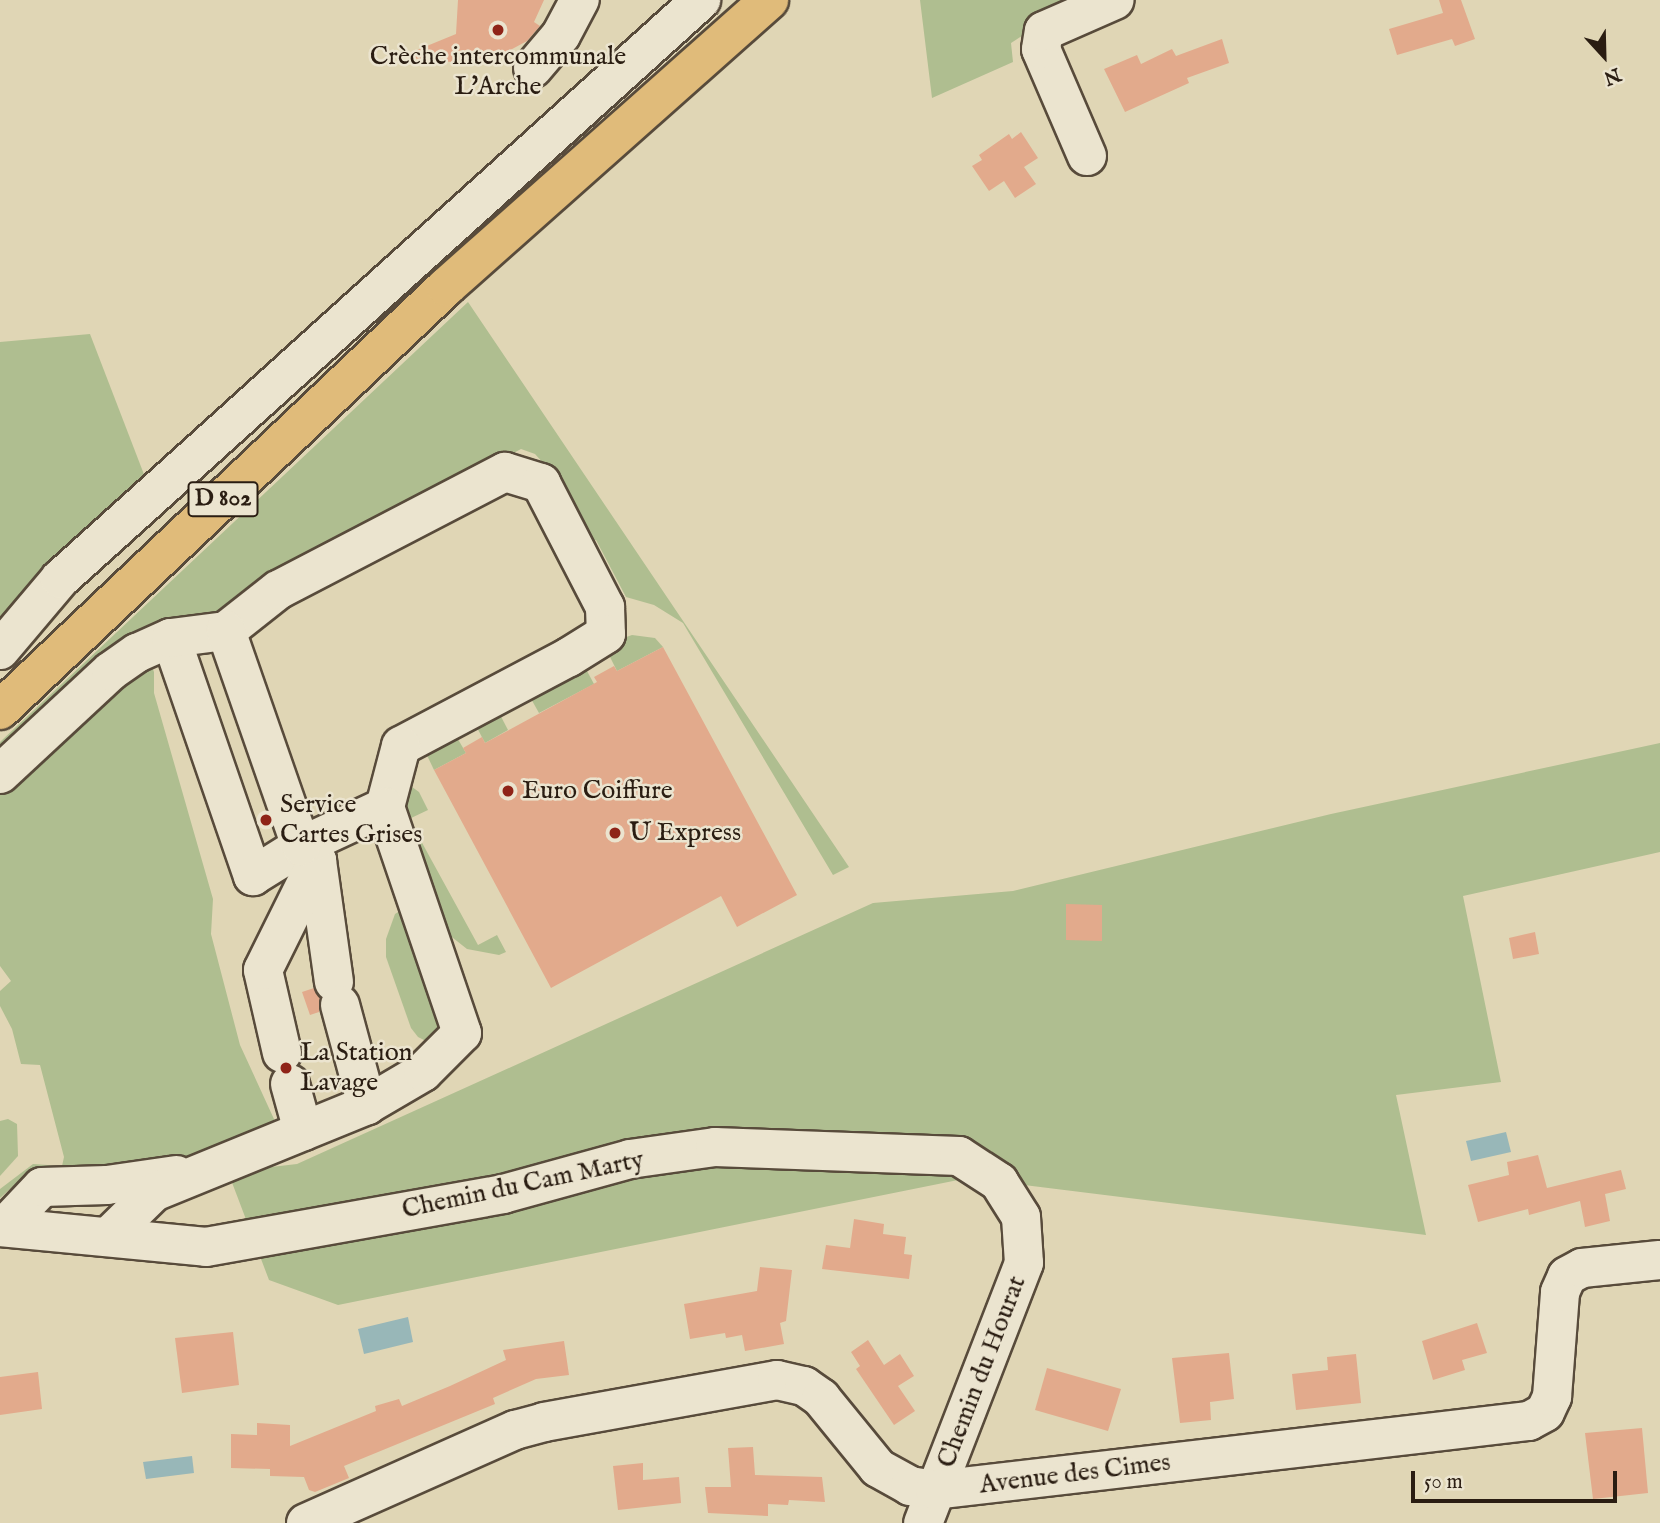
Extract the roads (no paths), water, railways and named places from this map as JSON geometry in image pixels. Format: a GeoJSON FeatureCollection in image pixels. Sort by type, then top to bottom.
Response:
{"type":"FeatureCollection","features":[{"type":"Feature","properties":{"kind":"main road","name":"D 802"},"geometry":{"type":"LineString","coordinates":[[0,710],[446,287],[769,0]]}},
{"type":"Feature","properties":{"kind":"street"},"geometry":{"type":"LineString","coordinates":[[533,68],[561,35],[580,0]]}},
{"type":"Feature","properties":{"kind":"street"},"geometry":{"type":"LineString","coordinates":[[0,650],[60,579],[701,0]]}},
{"type":"Feature","properties":{"kind":"street"},"geometry":{"type":"LineString","coordinates":[[1087,156],[1041,49],[1044,31],[1115,0]]}},
{"type":"Feature","properties":{"kind":"street"},"geometry":{"type":"LineString","coordinates":[[0,774],[111,671],[138,653],[171,638],[226,631],[278,590],[505,472],[541,483],[605,607],[606,634],[569,657],[401,746],[385,807],[462,1033],[423,1072],[367,1105],[153,1192],[108,1237]]}},
{"type":"Feature","properties":{"kind":"street"},"geometry":{"type":"LineString","coordinates":[[226,631],[309,853],[337,993],[367,1105]]}},
{"type":"Feature","properties":{"kind":"street"},"geometry":{"type":"LineString","coordinates":[[171,638],[253,876],[309,853],[385,807]]}},
{"type":"Feature","properties":{"kind":"street"},"geometry":{"type":"LineString","coordinates":[[303,1131],[263,970],[309,853]]}},
{"type":"Feature","properties":{"kind":"street","name":"Chemin du Cam Marty"},"geometry":{"type":"LineString","coordinates":[[2,1227],[206,1247],[503,1194],[630,1159],[715,1147],[960,1156],[999,1182]]}},
{"type":"Feature","properties":{"kind":"street"},"geometry":{"type":"LineString","coordinates":[[2,1227],[42,1186],[107,1185],[205,1170]]}},
{"type":"Feature","properties":{"kind":"street","name":"Chemin du Hourat"},"geometry":{"type":"LineString","coordinates":[[929,1506],[1024,1262],[1021,1217],[999,1182]]}},
{"type":"Feature","properties":{"kind":"street","name":"Avenue des Cimes"},"geometry":{"type":"LineString","coordinates":[[306,1523],[515,1430],[544,1422],[777,1380],[804,1386],[821,1398],[878,1468],[909,1486],[929,1506],[1529,1422],[1545,1412],[1552,1397],[1560,1292],[1567,1276],[1582,1268],[1660,1260]]}},
{"type":"Feature","properties":{"kind":"water"},"geometry":{"type":"Polygon","coordinates":[[[1506,1132],[1511,1152],[1471,1161],[1466,1141],[1506,1132]]]}},
{"type":"Feature","properties":{"kind":"water"},"geometry":{"type":"Polygon","coordinates":[[[408,1317],[413,1342],[364,1354],[358,1329],[408,1317]]]}},
{"type":"Feature","properties":{"kind":"water"},"geometry":{"type":"Polygon","coordinates":[[[192,1456],[194,1473],[146,1479],[143,1462],[192,1456]]]}},
{"type":"Feature","properties":{"kind":"place","name":"Crèche intercommunale L'Arche"},"geometry":{"type":"Point","coordinates":[498,30]}},
{"type":"Feature","properties":{"kind":"place","name":"Euro Coiffure"},"geometry":{"type":"Point","coordinates":[508,791]}},
{"type":"Feature","properties":{"kind":"place","name":"Service Cartes Grises"},"geometry":{"type":"Point","coordinates":[266,820]}},
{"type":"Feature","properties":{"kind":"place","name":"U Express"},"geometry":{"type":"Point","coordinates":[615,833]}},
{"type":"Feature","properties":{"kind":"place","name":"La Station Lavage"},"geometry":{"type":"Point","coordinates":[286,1068]}}]}
